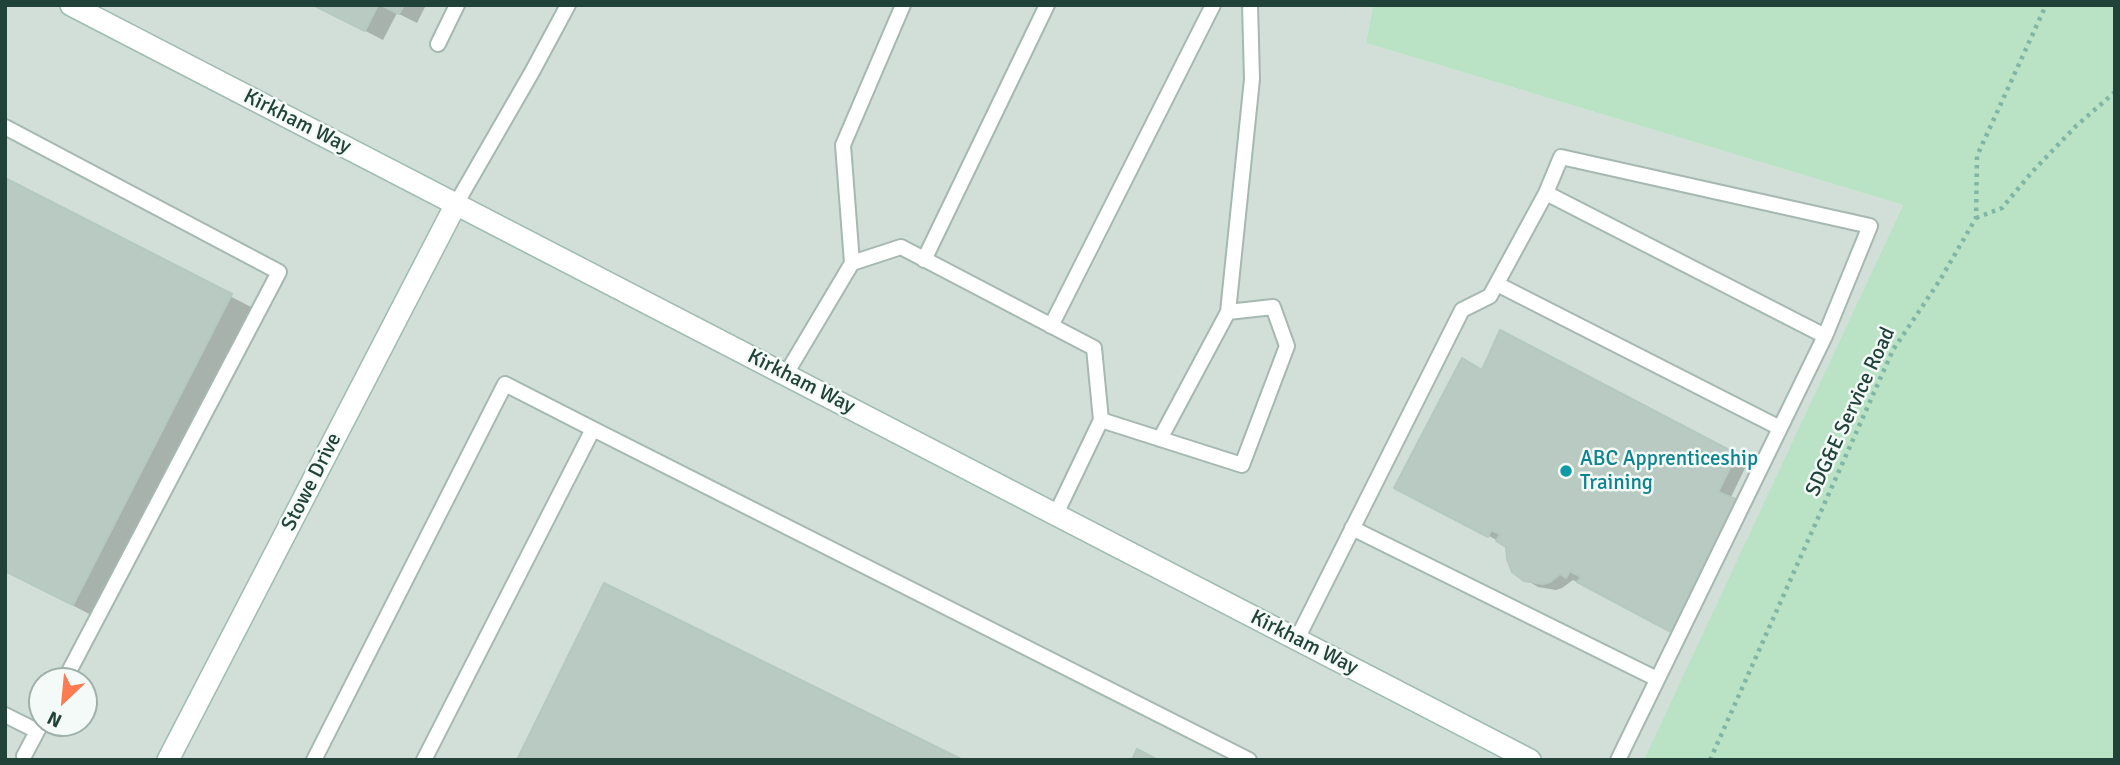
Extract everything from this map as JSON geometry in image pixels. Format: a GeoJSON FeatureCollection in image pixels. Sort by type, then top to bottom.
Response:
{"type":"FeatureCollection","features":[{"type":"Feature","properties":{"kind":"main road","name":"Kirkham Way"},"geometry":{"type":"LineString","coordinates":[[71,5],[1530,760]]}},
{"type":"Feature","properties":{"kind":"main road","name":"Stowe Drive"},"geometry":{"type":"LineString","coordinates":[[168,760],[456,204]]}},
{"type":"Feature","properties":{"kind":"lane"},"geometry":{"type":"LineString","coordinates":[[438,44],[457,5]]}},
{"type":"Feature","properties":{"kind":"lane"},"geometry":{"type":"LineString","coordinates":[[456,204],[568,5]]}},
{"type":"Feature","properties":{"kind":"lane"},"geometry":{"type":"LineString","coordinates":[[786,374],[852,263],[843,145],[903,5]]}},
{"type":"Feature","properties":{"kind":"lane"},"geometry":{"type":"LineString","coordinates":[[924,260],[1047,5]]}},
{"type":"Feature","properties":{"kind":"lane"},"geometry":{"type":"LineString","coordinates":[[1051,326],[1213,5]]}},
{"type":"Feature","properties":{"kind":"lane"},"geometry":{"type":"LineString","coordinates":[[1160,439],[1227,312],[1252,79],[1250,5]]}},
{"type":"Feature","properties":{"kind":"lane"},"geometry":{"type":"LineString","coordinates":[[5,127],[279,272],[71,667]]}},
{"type":"Feature","properties":{"kind":"lane"},"geometry":{"type":"LineString","coordinates":[[1297,639],[1462,310],[1490,296],[1546,193],[1561,157],[1870,226],[1825,335],[1618,760]]}},
{"type":"Feature","properties":{"kind":"lane"},"geometry":{"type":"LineString","coordinates":[[1546,193],[1825,335]]}},
{"type":"Feature","properties":{"kind":"lane"},"geometry":{"type":"LineString","coordinates":[[852,263],[901,247],[1094,348],[1101,420],[1056,514]]}},
{"type":"Feature","properties":{"kind":"lane"},"geometry":{"type":"LineString","coordinates":[[1497,284],[1780,428]]}},
{"type":"Feature","properties":{"kind":"lane"},"geometry":{"type":"LineString","coordinates":[[1101,420],[1242,465],[1287,346],[1273,307],[1227,312]]}},
{"type":"Feature","properties":{"kind":"lane"},"geometry":{"type":"LineString","coordinates":[[314,760],[505,384],[1249,760]]}},
{"type":"Feature","properties":{"kind":"lane"},"geometry":{"type":"LineString","coordinates":[[424,760],[593,429]]}},
{"type":"Feature","properties":{"kind":"lane"},"geometry":{"type":"LineString","coordinates":[[1352,528],[1657,679]]}},
{"type":"Feature","properties":{"kind":"lane"},"geometry":{"type":"LineString","coordinates":[[5,715],[28,723]]}},
{"type":"Feature","properties":{"kind":"lane"},"geometry":{"type":"LineString","coordinates":[[26,758],[35,737]]}},
{"type":"Feature","properties":{"kind":"path","name":"SDG&E Service Road"},"geometry":{"type":"LineString","coordinates":[[1710,760],[1893,350],[1940,281],[1976,218],[1977,156],[2046,5]]}},
{"type":"Feature","properties":{"kind":"path"},"geometry":{"type":"LineString","coordinates":[[1976,218],[2002,208],[2076,126],[2115,92]]}},
{"type":"Feature","properties":{"kind":"shaded area"},"geometry":{"type":"Polygon","coordinates":[[[5,5],[1373,5],[1366,43],[1903,205],[1645,760],[5,760],[5,5]]]}},
{"type":"Feature","properties":{"kind":"green space"},"geometry":{"type":"Polygon","coordinates":[[[1373,5],[2115,5],[2115,760],[1644,760],[1903,205],[1366,43],[1373,5]]]}},
{"type":"Feature","properties":{"kind":"building"},"geometry":{"type":"Polygon","coordinates":[[[313,5],[378,5],[365,31],[313,5]]]}},
{"type":"Feature","properties":{"kind":"building"},"geometry":{"type":"Polygon","coordinates":[[[381,5],[404,5],[399,14],[381,5]]]}},
{"type":"Feature","properties":{"kind":"building"},"geometry":{"type":"Polygon","coordinates":[[[5,178],[232,294],[73,605],[5,571],[5,178]]]}},
{"type":"Feature","properties":{"kind":"building","name":"ABC Apprenticeship Training"},"geometry":{"type":"Polygon","coordinates":[[[1500,330],[1737,454],[1718,492],[1738,500],[1671,632],[1577,582],[1581,577],[1570,571],[1566,578],[1560,574],[1543,584],[1524,581],[1512,572],[1506,547],[1496,541],[1500,534],[1491,530],[1488,537],[1394,488],[1462,358],[1482,370],[1500,330]]]}},
{"type":"Feature","properties":{"kind":"building"},"geometry":{"type":"Polygon","coordinates":[[[604,583],[963,760],[517,760],[604,583]]]}},
{"type":"Feature","properties":{"kind":"building"},"geometry":{"type":"Polygon","coordinates":[[[1137,749],[1158,760],[1132,760],[1137,749]]]}},
{"type":"Feature","properties":{"kind":"place","name":"ABC Apprenticeship Training"},"geometry":{"type":"Point","coordinates":[1566,471]}}]}
